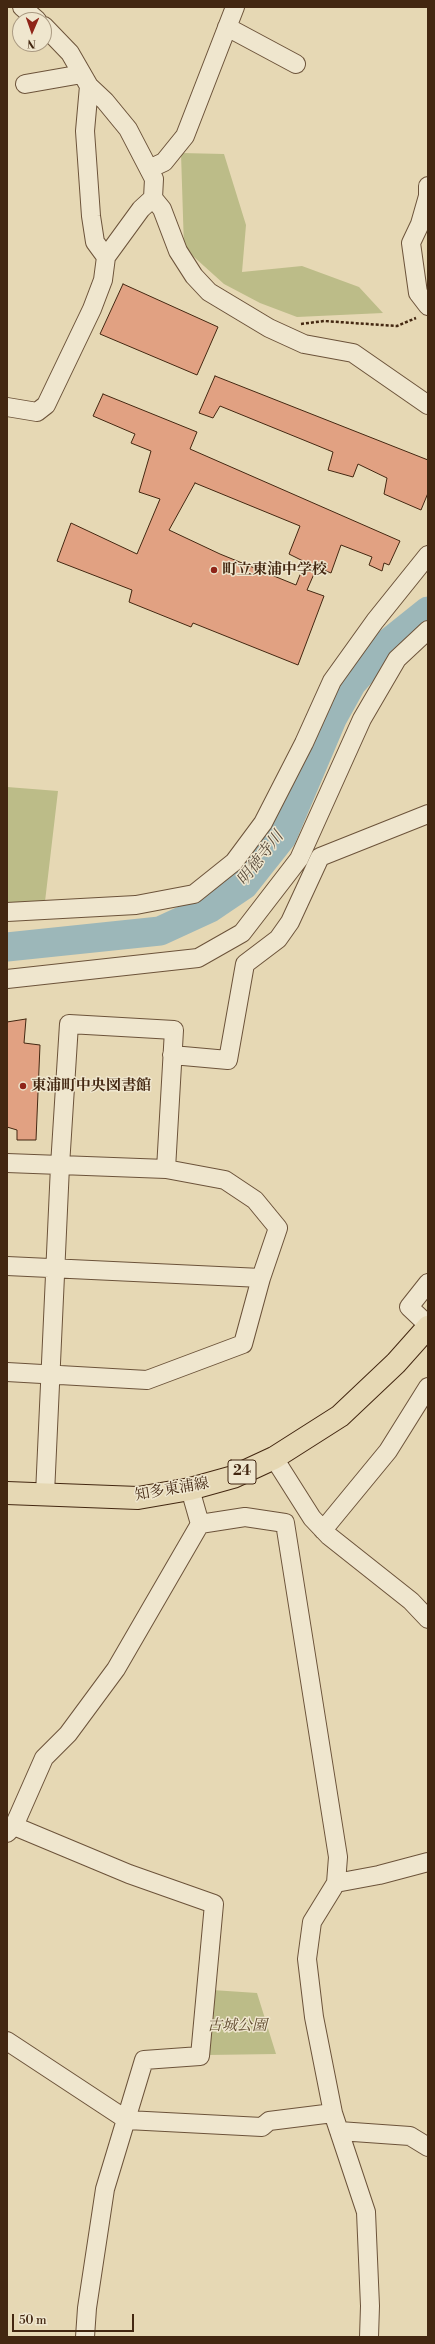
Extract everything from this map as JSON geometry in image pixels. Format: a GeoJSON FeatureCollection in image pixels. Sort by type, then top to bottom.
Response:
{"type":"FeatureCollection","features":[{"type":"Feature","properties":{"kind":"main road","name":"知多東浦線"},"geometry":{"type":"LineString","coordinates":[[7,1493],[138,1498],[190,1489],[233,1477],[274,1458],[340,1416],[396,1362],[428,1326]]}},
{"type":"Feature","properties":{"kind":"street"},"geometry":{"type":"LineString","coordinates":[[149,169],[164,162],[185,136],[235,7]]}},
{"type":"Feature","properties":{"kind":"street"},"geometry":{"type":"LineString","coordinates":[[226,27],[296,64]]}},
{"type":"Feature","properties":{"kind":"street"},"geometry":{"type":"LineString","coordinates":[[7,406],[37,412],[46,405],[92,309],[103,280],[106,257],[141,209],[153,198],[154,179],[128,129],[85,80],[70,53],[52,34]]}},
{"type":"Feature","properties":{"kind":"street"},"geometry":{"type":"LineString","coordinates":[[25,84],[85,80]]}},
{"type":"Feature","properties":{"kind":"street"},"geometry":{"type":"LineString","coordinates":[[85,80],[85,131],[89,203],[95,242],[106,257]]}},
{"type":"Feature","properties":{"kind":"street"},"geometry":{"type":"LineString","coordinates":[[425,311],[418,293],[411,243],[424,224],[428,186]]}},
{"type":"Feature","properties":{"kind":"street"},"geometry":{"type":"LineString","coordinates":[[153,198],[162,208],[178,252],[194,276],[209,292],[269,328],[304,344],[353,354],[428,406]]}},
{"type":"Feature","properties":{"kind":"street"},"geometry":{"type":"LineString","coordinates":[[7,912],[136,905],[194,894],[234,862],[263,823],[304,743],[332,681],[375,621],[428,555]]}},
{"type":"Feature","properties":{"kind":"street"},"geometry":{"type":"LineString","coordinates":[[409,577],[428,567]]}},
{"type":"Feature","properties":{"kind":"street"},"geometry":{"type":"LineString","coordinates":[[7,979],[198,958],[242,933],[299,859],[362,719],[397,658],[428,630]]}},
{"type":"Feature","properties":{"kind":"street"},"geometry":{"type":"LineString","coordinates":[[172,1055],[228,1060],[245,964],[278,939],[290,922],[320,856],[428,814]]}},
{"type":"Feature","properties":{"kind":"street"},"geometry":{"type":"LineString","coordinates":[[46,1494],[60,1166],[69,1024],[174,1030],[166,1169]]}},
{"type":"Feature","properties":{"kind":"street"},"geometry":{"type":"LineString","coordinates":[[7,1163],[166,1169],[225,1180],[255,1200],[278,1228],[261,1278],[243,1344],[147,1380],[7,1372]]}},
{"type":"Feature","properties":{"kind":"street"},"geometry":{"type":"LineString","coordinates":[[7,1266],[261,1278]]}},
{"type":"Feature","properties":{"kind":"street"},"geometry":{"type":"LineString","coordinates":[[428,1284],[409,1306],[428,1326]]}},
{"type":"Feature","properties":{"kind":"street"},"geometry":{"type":"LineString","coordinates":[[323,1530],[388,1451],[428,1387]]}},
{"type":"Feature","properties":{"kind":"street"},"geometry":{"type":"LineString","coordinates":[[274,1458],[312,1518],[323,1530],[411,1601],[428,1619]]}},
{"type":"Feature","properties":{"kind":"street"},"geometry":{"type":"LineString","coordinates":[[85,2337],[87,2308],[105,2189],[144,2060],[200,2056],[214,1904],[10,1830],[44,1758],[68,1734],[116,1669],[200,1524],[190,1489]]}},
{"type":"Feature","properties":{"kind":"street"},"geometry":{"type":"LineString","coordinates":[[200,1524],[245,1517],[285,1523],[338,1857],[336,1883],[312,1922],[307,1959],[314,2017],[333,2113],[366,2212],[370,2306],[369,2337]]}},
{"type":"Feature","properties":{"kind":"street"},"geometry":{"type":"LineString","coordinates":[[336,1883],[428,1862]]}},
{"type":"Feature","properties":{"kind":"street"},"geometry":{"type":"LineString","coordinates":[[7,2041],[127,2120],[262,2127],[269,2121],[333,2113]]}},
{"type":"Feature","properties":{"kind":"street"},"geometry":{"type":"LineString","coordinates":[[339,2131],[410,2136],[428,2147]]}},
{"type":"Feature","properties":{"kind":"path"},"geometry":{"type":"LineString","coordinates":[[269,328],[324,321],[397,326],[425,311]]}},
{"type":"Feature","properties":{"kind":"green space"},"geometry":{"type":"Polygon","coordinates":[[[181,153],[224,154],[246,225],[242,272],[302,266],[359,287],[383,313],[297,317],[260,303],[224,284],[184,248],[181,153]]]}},
{"type":"Feature","properties":{"kind":"green space"},"geometry":{"type":"Polygon","coordinates":[[[7,787],[58,791],[44,910],[7,913],[7,787]]]}},
{"type":"Feature","properties":{"kind":"green space","name":"古城公園"},"geometry":{"type":"Polygon","coordinates":[[[212,1990],[257,1993],[276,2054],[207,2055],[212,1990]]]}},
{"type":"Feature","properties":{"kind":"building"},"geometry":{"type":"Polygon","coordinates":[[[123,284],[218,327],[197,375],[100,334],[123,284]]]}},
{"type":"Feature","properties":{"kind":"building"},"geometry":{"type":"Polygon","coordinates":[[[215,376],[428,460],[428,493],[421,510],[384,494],[387,478],[358,464],[353,477],[328,470],[333,452],[220,406],[213,418],[199,413],[215,376]]]}},
{"type":"Feature","properties":{"kind":"building"},"geometry":{"type":"Polygon","coordinates":[[[103,394],[197,432],[190,449],[400,541],[389,565],[384,563],[382,571],[369,565],[372,557],[341,545],[331,573],[317,567],[307,590],[324,596],[298,665],[193,623],[191,627],[129,602],[132,590],[57,561],[71,523],[137,554],[160,499],[139,492],[151,451],[131,443],[135,434],[93,416],[103,394]],[[195,483],[169,530],[220,554],[296,585],[305,562],[289,554],[300,526],[195,483]]]}},
{"type":"Feature","properties":{"kind":"building","name":"東浦町中央図書館"},"geometry":{"type":"Polygon","coordinates":[[[26,1019],[24,1043],[40,1045],[36,1140],[17,1140],[17,1130],[7,1127],[7,1022],[26,1019]]]}},
{"type":"Feature","properties":{"kind":"waterway","name":"明徳寺川"},"geometry":{"type":"LineString","coordinates":[[7,947],[160,931],[210,908],[244,885],[282,837],[332,719],[352,683],[388,643],[428,611]]}},
{"type":"Feature","properties":{"kind":"place","name":"町立東浦中学校"},"geometry":{"type":"Point","coordinates":[214,570]}},
{"type":"Feature","properties":{"kind":"place","name":"東浦町中央図書館"},"geometry":{"type":"Point","coordinates":[23,1086]}}]}
